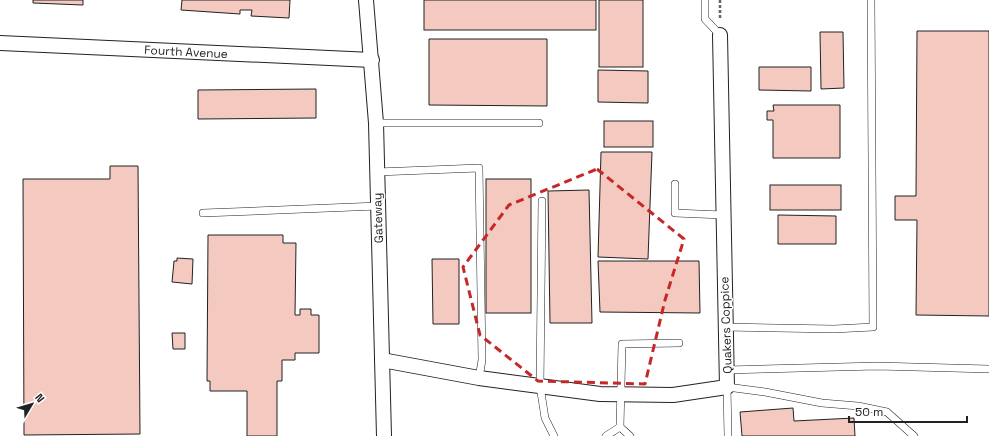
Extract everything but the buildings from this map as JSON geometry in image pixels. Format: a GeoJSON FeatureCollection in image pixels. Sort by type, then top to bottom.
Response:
{"type":"FeatureCollection","features":[{"type":"Feature","properties":{"kind":"street","name":"Gateway"},"geometry":{"type":"LineString","coordinates":[[366,0],[376,123],[384,436]]}},
{"type":"Feature","properties":{"kind":"street","name":"Quakers Coppice"},"geometry":{"type":"LineString","coordinates":[[382,360],[479,378],[622,396],[673,395],[727,387],[720,35]]}},
{"type":"Feature","properties":{"kind":"street","name":"Fourth Avenue"},"geometry":{"type":"LineString","coordinates":[[0,43],[372,60]]}},
{"type":"Feature","properties":{"kind":"lane"},"geometry":{"type":"LineString","coordinates":[[705,0],[705,19],[720,35]]}},
{"type":"Feature","properties":{"kind":"lane"},"geometry":{"type":"LineString","coordinates":[[725,327],[834,329],[873,327],[872,0]]}},
{"type":"Feature","properties":{"kind":"lane"},"geometry":{"type":"LineString","coordinates":[[376,123],[539,123]]}},
{"type":"Feature","properties":{"kind":"lane"},"geometry":{"type":"LineString","coordinates":[[377,172],[479,168],[482,360],[479,378]]}},
{"type":"Feature","properties":{"kind":"lane"},"geometry":{"type":"LineString","coordinates":[[675,184],[675,213],[723,215]]}},
{"type":"Feature","properties":{"kind":"lane"},"geometry":{"type":"LineString","coordinates":[[542,201],[540,386],[545,418],[554,436]]}},
{"type":"Feature","properties":{"kind":"lane"},"geometry":{"type":"LineString","coordinates":[[203,213],[378,206]]}},
{"type":"Feature","properties":{"kind":"lane"},"geometry":{"type":"LineString","coordinates":[[630,436],[620,426],[622,396],[622,344],[679,342]]}},
{"type":"Feature","properties":{"kind":"lane"},"geometry":{"type":"LineString","coordinates":[[727,370],[877,366],[989,369]]}},
{"type":"Feature","properties":{"kind":"lane"},"geometry":{"type":"LineString","coordinates":[[728,436],[727,387],[765,392],[822,403],[858,406],[887,412],[902,427],[914,436]]}},
{"type":"Feature","properties":{"kind":"lane"},"geometry":{"type":"LineString","coordinates":[[606,436],[620,426]]}},
{"type":"Feature","properties":{"kind":"highlighted area"},"geometry":{"type":"Polygon","coordinates":[[[597,169],[684,239],[665,300],[645,384],[538,381],[480,335],[463,267],[509,205],[597,169]]]}}]}
